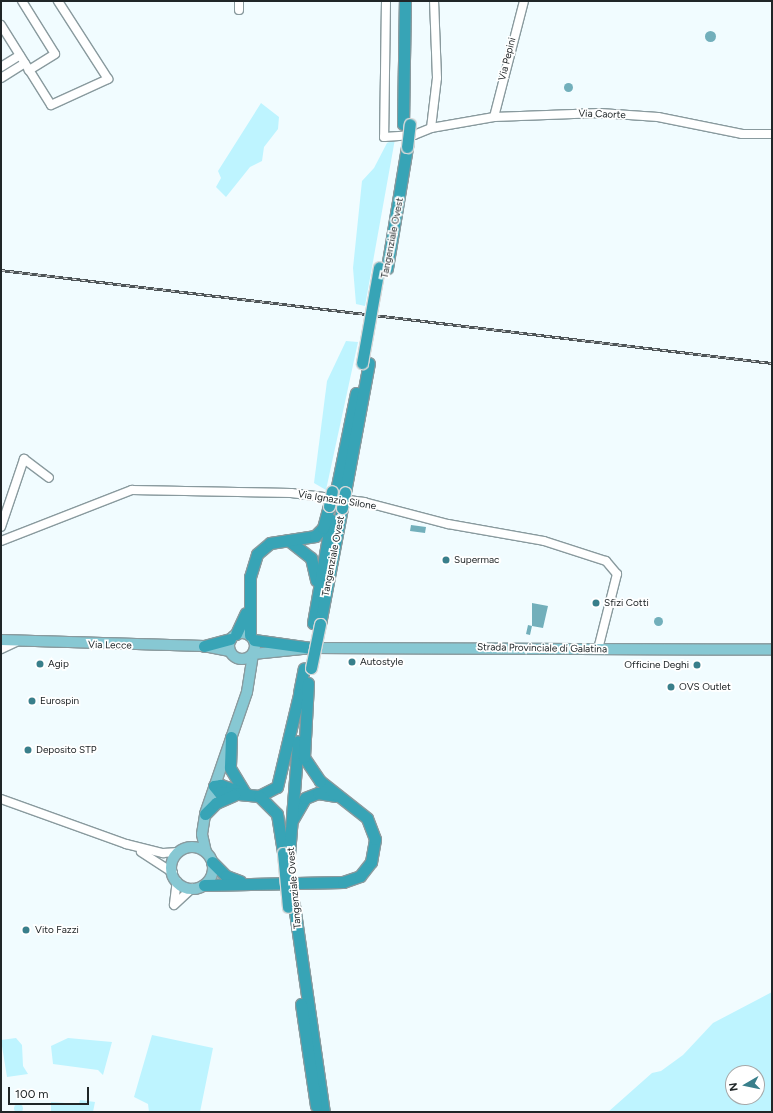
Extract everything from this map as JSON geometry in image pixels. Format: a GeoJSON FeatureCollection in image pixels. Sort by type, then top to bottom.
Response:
{"type":"FeatureCollection","features":[{"type":"Feature","properties":{"kind":"highway","name":"Tangenziale Ovest"},"geometry":{"type":"LineString","coordinates":[[405,1],[406,124]]}},
{"type":"Feature","properties":{"kind":"highway","name":"Tangenziale Ovest"},"geometry":{"type":"LineString","coordinates":[[338,491],[365,363],[404,147],[412,1]]}},
{"type":"Feature","properties":{"kind":"highway","name":"Tangenziale Ovest"},"geometry":{"type":"LineString","coordinates":[[338,491],[337,467],[342,463],[365,363]]}},
{"type":"Feature","properties":{"kind":"highway"},"geometry":{"type":"LineString","coordinates":[[312,648],[252,638],[247,608],[250,577],[257,554],[270,543],[308,538],[320,533],[335,507],[338,491]]}},
{"type":"Feature","properties":{"kind":"highway","name":"Tangenziale Ovest"},"geometry":{"type":"LineString","coordinates":[[287,852],[294,769],[308,683],[308,668],[335,507]]}},
{"type":"Feature","properties":{"kind":"highway"},"geometry":{"type":"LineString","coordinates":[[287,540],[300,547],[314,563],[315,622]]}},
{"type":"Feature","properties":{"kind":"highway"},"geometry":{"type":"LineString","coordinates":[[204,646],[233,637],[247,608]]}},
{"type":"Feature","properties":{"kind":"highway","name":"Tangenziale Ovest"},"geometry":{"type":"LineString","coordinates":[[308,668],[299,695],[283,807],[291,906],[317,1112]]}},
{"type":"Feature","properties":{"kind":"highway"},"geometry":{"type":"LineString","coordinates":[[204,885],[343,882],[364,872],[375,850],[373,828],[363,812],[338,796],[316,776],[304,757],[308,683]]}},
{"type":"Feature","properties":{"kind":"highway"},"geometry":{"type":"LineString","coordinates":[[204,818],[216,803],[248,795],[270,793],[281,782],[299,695]]}},
{"type":"Feature","properties":{"kind":"highway"},"geometry":{"type":"LineString","coordinates":[[231,737],[230,768],[248,795]]}},
{"type":"Feature","properties":{"kind":"highway"},"geometry":{"type":"LineString","coordinates":[[214,786],[226,786],[248,795],[276,814],[287,852]]}},
{"type":"Feature","properties":{"kind":"highway"},"geometry":{"type":"LineString","coordinates":[[287,852],[295,811],[302,801],[318,793],[338,796]]}},
{"type":"Feature","properties":{"kind":"highway"},"geometry":{"type":"LineString","coordinates":[[209,857],[226,876],[250,884]]}},
{"type":"Feature","properties":{"kind":"highway","name":"Tangenziale Ovest"},"geometry":{"type":"LineString","coordinates":[[291,906],[324,1112]]}},
{"type":"Feature","properties":{"kind":"main road"},"geometry":{"type":"LineString","coordinates":[[204,818],[211,877],[204,885],[192,888],[175,877],[172,862],[204,818],[247,692],[253,654],[252,638],[233,637],[229,651],[239,660],[248,675],[247,692]]}},
{"type":"Feature","properties":{"kind":"main road","name":"Via Lecce"},"geometry":{"type":"LineString","coordinates":[[1,640],[204,646],[229,651]]}},
{"type":"Feature","properties":{"kind":"main road","name":"Strada Provinciale di Galatina"},"geometry":{"type":"LineString","coordinates":[[239,660],[253,654],[312,648],[772,650]]}},
{"type":"Feature","properties":{"kind":"main road"},"geometry":{"type":"LineString","coordinates":[[181,851],[193,847],[209,857]]}},
{"type":"Feature","properties":{"kind":"street"},"geometry":{"type":"LineString","coordinates":[[22,1],[55,54],[29,70]]}},
{"type":"Feature","properties":{"kind":"street"},"geometry":{"type":"LineString","coordinates":[[1,25],[51,105],[108,79],[58,1]]}},
{"type":"Feature","properties":{"kind":"street"},"geometry":{"type":"LineString","coordinates":[[239,1],[239,10]]}},
{"type":"Feature","properties":{"kind":"street","name":"Via Caorte"},"geometry":{"type":"LineString","coordinates":[[386,1],[384,137],[414,136],[431,128],[494,117],[622,115],[658,117],[742,134],[772,134]]}},
{"type":"Feature","properties":{"kind":"street"},"geometry":{"type":"LineString","coordinates":[[431,128],[437,78],[434,1]]}},
{"type":"Feature","properties":{"kind":"street","name":"Via Pepini"},"geometry":{"type":"LineString","coordinates":[[494,117],[524,1]]}},
{"type":"Feature","properties":{"kind":"street"},"geometry":{"type":"LineString","coordinates":[[1,67],[20,55]]}},
{"type":"Feature","properties":{"kind":"street"},"geometry":{"type":"LineString","coordinates":[[1,78],[25,63]]}},
{"type":"Feature","properties":{"kind":"street"},"geometry":{"type":"LineString","coordinates":[[1,527],[24,459],[49,478]]}},
{"type":"Feature","properties":{"kind":"street","name":"Via Ignazio Silone"},"geometry":{"type":"LineString","coordinates":[[1,541],[132,490],[291,493],[363,502],[448,524],[544,541],[606,561],[617,574],[598,649]]}},
{"type":"Feature","properties":{"kind":"street"},"geometry":{"type":"LineString","coordinates":[[1,649],[19,641]]}},
{"type":"Feature","properties":{"kind":"street"},"geometry":{"type":"LineString","coordinates":[[270,652],[282,648],[282,643]]}},
{"type":"Feature","properties":{"kind":"street"},"geometry":{"type":"LineString","coordinates":[[1,799],[126,844],[163,854],[181,851]]}},
{"type":"Feature","properties":{"kind":"street"},"geometry":{"type":"LineString","coordinates":[[126,844],[175,877],[174,905],[192,888]]}},
{"type":"Feature","properties":{"kind":"shaded area"},"geometry":{"type":"Polygon","coordinates":[[[708,31],[712,31],[714,32],[714,40],[708,41],[705,38],[705,34],[708,31]]]}},
{"type":"Feature","properties":{"kind":"shaded area"},"geometry":{"type":"Polygon","coordinates":[[[568,82],[573,87],[568,92],[563,87],[568,82]]]}},
{"type":"Feature","properties":{"kind":"shaded area"},"geometry":{"type":"Polygon","coordinates":[[[261,103],[279,117],[278,129],[264,147],[262,161],[250,167],[226,197],[216,187],[221,178],[218,171],[261,103]]]}},
{"type":"Feature","properties":{"kind":"shaded area"},"geometry":{"type":"Polygon","coordinates":[[[395,139],[365,306],[356,304],[353,268],[362,181],[374,168],[387,143],[395,139]]]}},
{"type":"Feature","properties":{"kind":"shaded area"},"geometry":{"type":"Polygon","coordinates":[[[346,341],[358,342],[326,490],[314,483],[327,381],[346,341]]]}},
{"type":"Feature","properties":{"kind":"shaded area"},"geometry":{"type":"Polygon","coordinates":[[[411,525],[426,527],[425,533],[410,531],[411,525]]]}},
{"type":"Feature","properties":{"kind":"shaded area"},"geometry":{"type":"Polygon","coordinates":[[[532,603],[548,606],[543,628],[532,626],[532,603]]]}},
{"type":"Feature","properties":{"kind":"shaded area"},"geometry":{"type":"Polygon","coordinates":[[[658,616],[663,621],[658,626],[653,621],[658,616]]]}},
{"type":"Feature","properties":{"kind":"shaded area"},"geometry":{"type":"Polygon","coordinates":[[[528,625],[532,626],[530,635],[526,634],[528,625]]]}},
{"type":"Feature","properties":{"kind":"shaded area"},"geometry":{"type":"Polygon","coordinates":[[[772,992],[772,1112],[608,1112],[652,1073],[661,1071],[683,1055],[713,1023],[772,992]]]}},
{"type":"Feature","properties":{"kind":"shaded area"},"geometry":{"type":"Polygon","coordinates":[[[152,1035],[213,1048],[200,1112],[149,1112],[148,1104],[134,1097],[152,1035]]]}},
{"type":"Feature","properties":{"kind":"shaded area"},"geometry":{"type":"Polygon","coordinates":[[[16,1038],[22,1045],[23,1066],[28,1074],[7,1077],[1,1040],[16,1038]]]}},
{"type":"Feature","properties":{"kind":"shaded area"},"geometry":{"type":"Polygon","coordinates":[[[68,1038],[112,1042],[103,1075],[98,1070],[53,1064],[51,1046],[68,1038]]]}},
{"type":"Feature","properties":{"kind":"shaded area"},"geometry":{"type":"Polygon","coordinates":[[[80,1100],[95,1102],[93,1112],[47,1112],[51,1111],[51,1102],[79,1104],[80,1100]]]}},
{"type":"Feature","properties":{"kind":"shaded area"},"geometry":{"type":"Polygon","coordinates":[[[18,1103],[23,1108],[18,1113],[13,1108],[18,1103]]]}},
{"type":"Feature","properties":{"kind":"railway"},"geometry":{"type":"LineString","coordinates":[[1,270],[772,363]]}},
{"type":"Feature","properties":{"kind":"place","name":"Supermac"},"geometry":{"type":"Point","coordinates":[446,560]}},
{"type":"Feature","properties":{"kind":"place","name":"Sfizi Cotti"},"geometry":{"type":"Point","coordinates":[596,603]}},
{"type":"Feature","properties":{"kind":"place","name":"Autostyle"},"geometry":{"type":"Point","coordinates":[352,662]}},
{"type":"Feature","properties":{"kind":"place","name":"Agip"},"geometry":{"type":"Point","coordinates":[40,664]}},
{"type":"Feature","properties":{"kind":"place","name":"Officine Deghi"},"geometry":{"type":"Point","coordinates":[697,665]}},
{"type":"Feature","properties":{"kind":"place","name":"OVS Outlet"},"geometry":{"type":"Point","coordinates":[671,687]}},
{"type":"Feature","properties":{"kind":"place","name":"Eurospin"},"geometry":{"type":"Point","coordinates":[32,701]}},
{"type":"Feature","properties":{"kind":"place","name":"Deposito STP"},"geometry":{"type":"Point","coordinates":[28,750]}},
{"type":"Feature","properties":{"kind":"place","name":"Vito Fazzi"},"geometry":{"type":"Point","coordinates":[26,930]}}]}
